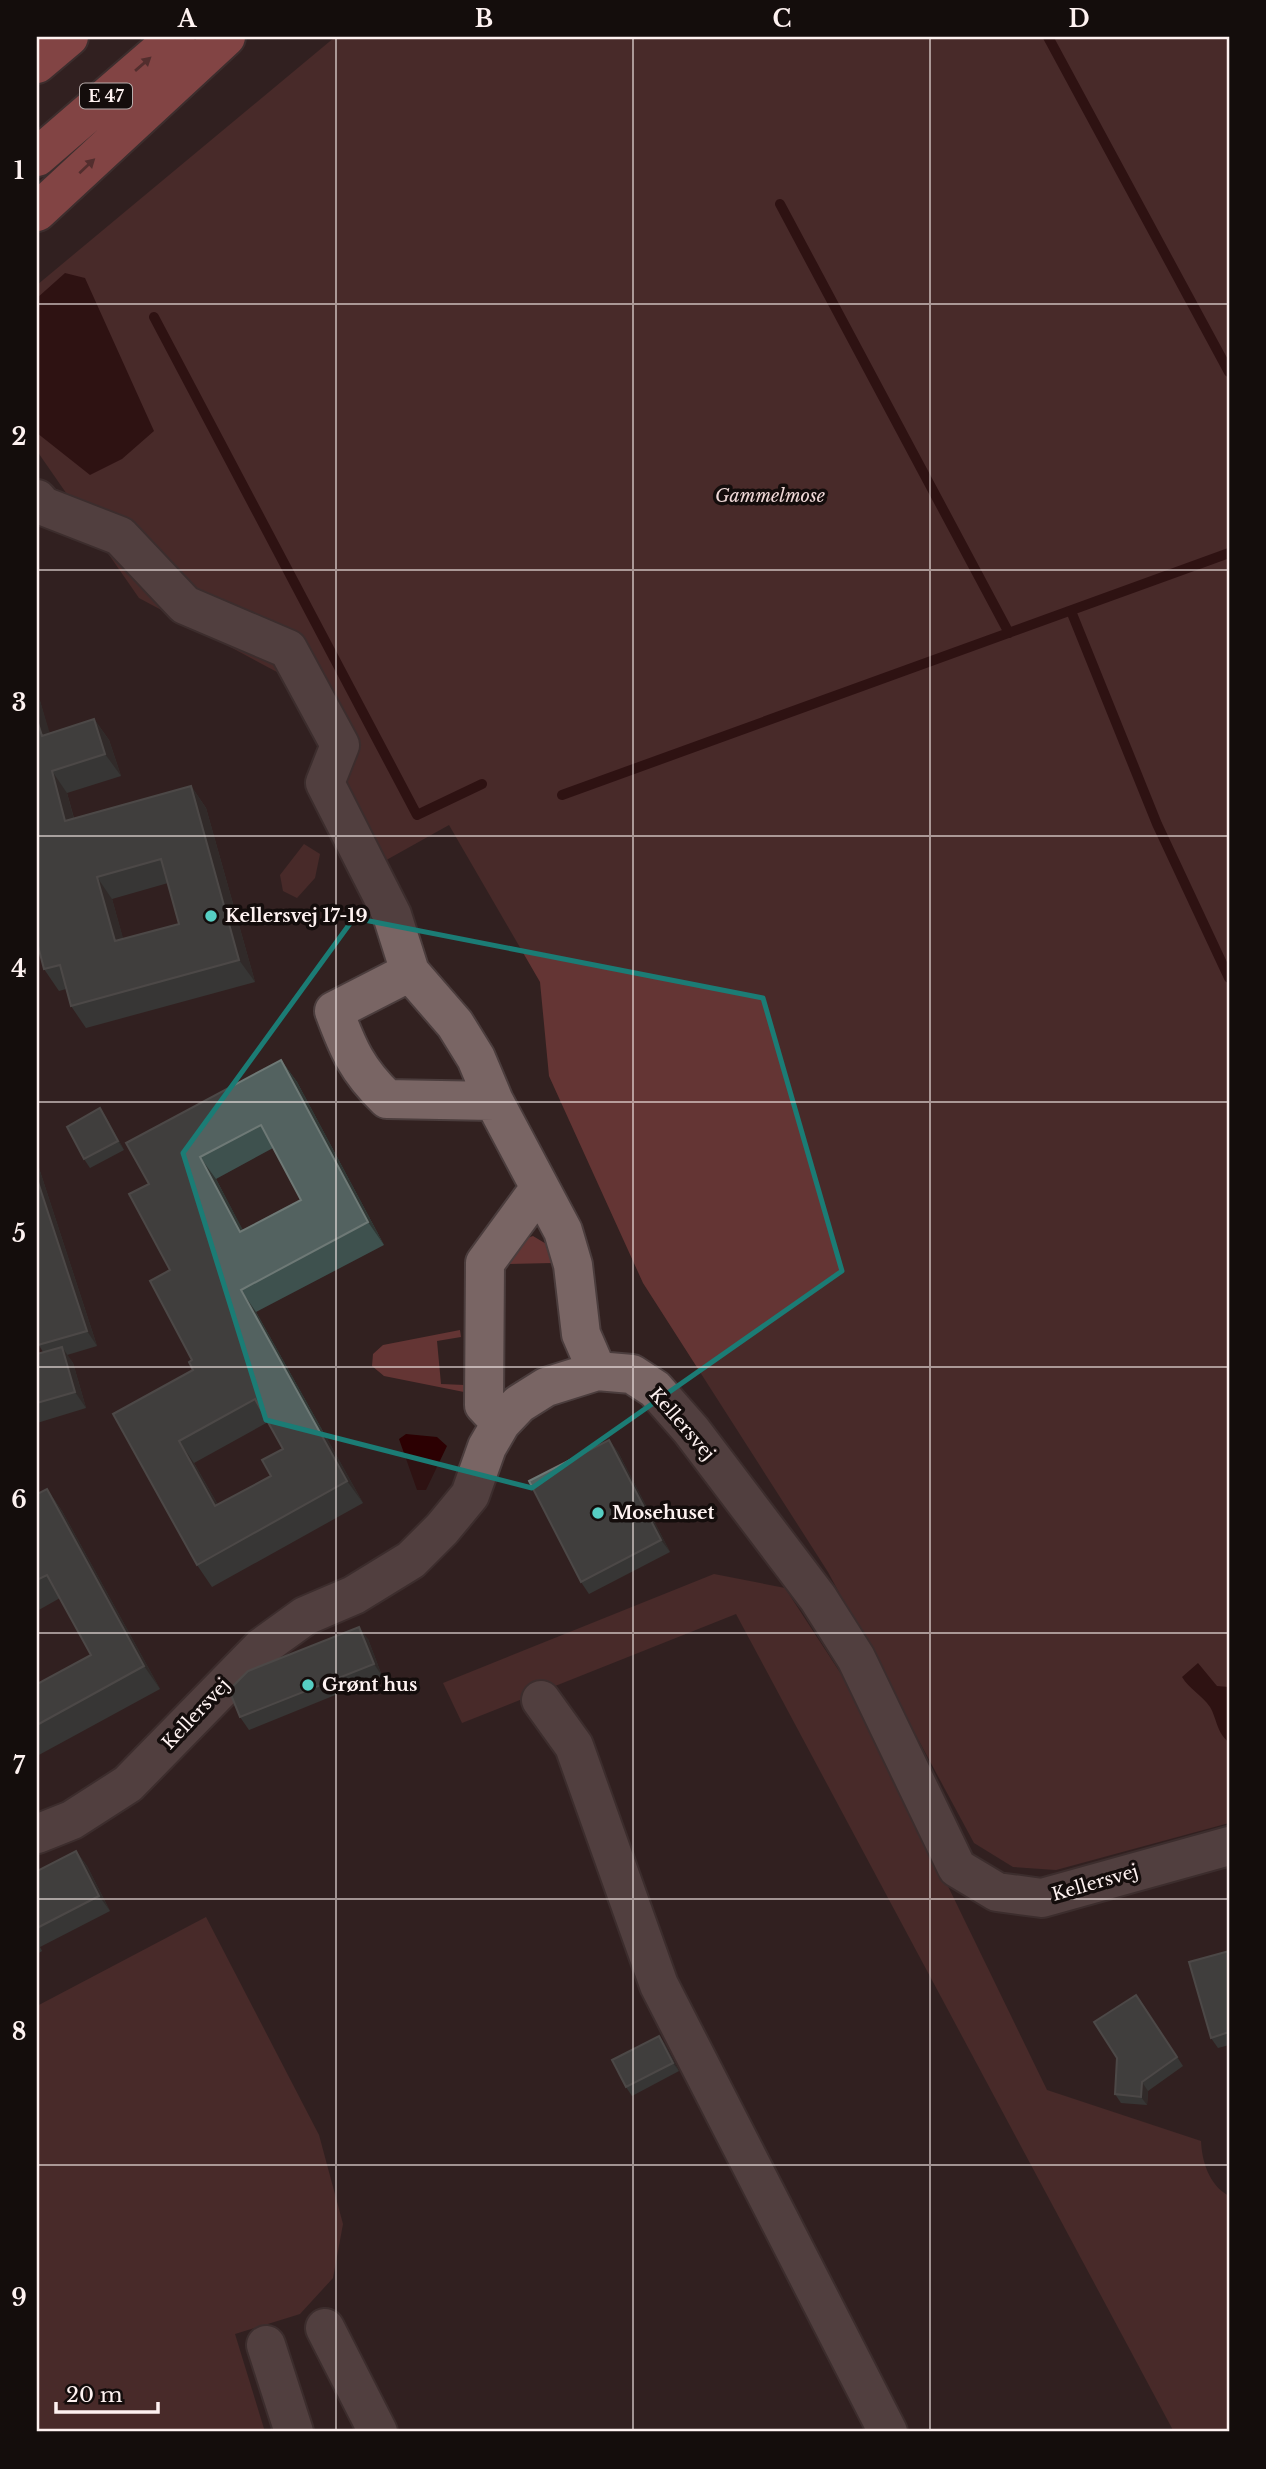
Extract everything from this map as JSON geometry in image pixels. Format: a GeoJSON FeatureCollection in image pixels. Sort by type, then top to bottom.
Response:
{"type":"FeatureCollection","features":[{"type":"Feature","properties":{"kind":"highway"},"geometry":{"type":"LineString","coordinates":[[37,64],[69,37]]}},
{"type":"Feature","properties":{"kind":"highway","name":"E 47"},"geometry":{"type":"LineString","coordinates":[[37,157],[176,37]]}},
{"type":"Feature","properties":{"kind":"highway"},"geometry":{"type":"LineString","coordinates":[[37,212],[226,37]]}},
{"type":"Feature","properties":{"kind":"street"},"geometry":{"type":"LineString","coordinates":[[37,499],[43,506],[120,536],[185,605],[288,649],[340,745],[325,783],[392,915],[410,972],[455,1024],[563,1231],[573,1265],[581,1334],[597,1371]]}},
{"type":"Feature","properties":{"kind":"street"},"geometry":{"type":"LineString","coordinates":[[410,972],[334,1011],[350,1055],[364,1077],[387,1099],[494,1101]]}},
{"type":"Feature","properties":{"kind":"street"},"geometry":{"type":"LineString","coordinates":[[501,1423],[484,1405],[485,1262],[539,1189]]}},
{"type":"Feature","properties":{"kind":"street","name":"Kellersvej"},"geometry":{"type":"LineString","coordinates":[[37,1834],[72,1820],[128,1784],[262,1647],[305,1616],[354,1595],[411,1560],[442,1530],[470,1495],[487,1447],[501,1423],[519,1404],[546,1387],[597,1371],[632,1374],[655,1389],[691,1430],[818,1598],[856,1658],[957,1868],[997,1892],[1042,1898],[1229,1846]]}},
{"type":"Feature","properties":{"kind":"street"},"geometry":{"type":"LineString","coordinates":[[541,1700],[574,1746],[659,1984],[888,2432]]}},
{"type":"Feature","properties":{"kind":"street"},"geometry":{"type":"LineString","coordinates":[[325,2328],[378,2432]]}},
{"type":"Feature","properties":{"kind":"street"},"geometry":{"type":"LineString","coordinates":[[266,2344],[294,2432]]}},
{"type":"Feature","properties":{"kind":"highlighted area"},"geometry":{"type":"Polygon","coordinates":[[[354,918],[763,998],[842,1271],[532,1488],[266,1420],[183,1153],[354,918]]]}},
{"type":"Feature","properties":{"kind":"green space","name":"Gammelmose"},"geometry":{"type":"Polygon","coordinates":[[[335,37],[1229,37],[1229,1823],[1056,1870],[1013,1867],[974,1843],[828,1572],[643,1283],[549,1076],[540,982],[449,825],[381,863],[343,787],[277,672],[139,598],[37,451],[37,285],[335,37]]]}},
{"type":"Feature","properties":{"kind":"green space"},"geometry":{"type":"Polygon","coordinates":[[[304,844],[320,854],[315,878],[297,898],[283,891],[280,875],[304,844]]]}},
{"type":"Feature","properties":{"kind":"green space"},"geometry":{"type":"Polygon","coordinates":[[[533,1236],[548,1245],[553,1263],[503,1264],[522,1240],[533,1236]]]}},
{"type":"Feature","properties":{"kind":"green space"},"geometry":{"type":"Polygon","coordinates":[[[460,1330],[461,1337],[437,1341],[441,1384],[465,1385],[464,1392],[384,1376],[372,1366],[373,1354],[383,1345],[460,1330]]]}},
{"type":"Feature","properties":{"kind":"green space"},"geometry":{"type":"Polygon","coordinates":[[[714,1574],[785,1588],[856,1697],[1047,2090],[1201,2141],[1208,2172],[1216,2186],[1229,2196],[1229,2432],[1174,2432],[736,1614],[462,1723],[443,1683],[714,1574]]]}},
{"type":"Feature","properties":{"kind":"green space"},"geometry":{"type":"Polygon","coordinates":[[[206,1917],[319,2135],[343,2224],[333,2278],[300,2314],[235,2334],[265,2432],[37,2432],[37,2006],[206,1917]]]}},
{"type":"Feature","properties":{"kind":"shaded area"},"geometry":{"type":"Polygon","coordinates":[[[65,273],[85,278],[154,431],[122,459],[90,475],[37,433],[37,298],[65,273]]]}},
{"type":"Feature","properties":{"kind":"shaded area"},"geometry":{"type":"Polygon","coordinates":[[[406,1434],[437,1437],[447,1446],[426,1490],[417,1490],[399,1439],[406,1434]]]}},
{"type":"Feature","properties":{"kind":"shaded area"},"geometry":{"type":"Polygon","coordinates":[[[1198,1663],[1217,1686],[1229,1687],[1229,1742],[1220,1731],[1210,1707],[1182,1677],[1198,1663]]]}},
{"type":"Feature","properties":{"kind":"building"},"geometry":{"type":"Polygon","coordinates":[[[94,719],[105,754],[52,771],[65,821],[191,786],[239,960],[71,1006],[60,965],[44,969],[37,942],[37,720],[42,736],[94,719]],[[161,859],[97,877],[115,941],[179,924],[161,859]]]}},
{"type":"Feature","properties":{"kind":"building"},"geometry":{"type":"Polygon","coordinates":[[[281,1060],[368,1222],[241,1290],[347,1481],[197,1565],[113,1414],[193,1370],[189,1362],[192,1360],[150,1281],[170,1270],[129,1194],[149,1184],[126,1143],[281,1060]],[[261,1125],[200,1157],[240,1232],[301,1200],[261,1125]],[[255,1399],[179,1441],[215,1506],[271,1476],[262,1460],[283,1449],[255,1399]]]}},
{"type":"Feature","properties":{"kind":"building"},"geometry":{"type":"Polygon","coordinates":[[[100,1108],[118,1141],[84,1159],[67,1127],[100,1108]]]}},
{"type":"Feature","properties":{"kind":"building"},"geometry":{"type":"Polygon","coordinates":[[[37,1179],[87,1331],[38,1345],[37,1342],[37,1179]]]}},
{"type":"Feature","properties":{"kind":"building"},"geometry":{"type":"Polygon","coordinates":[[[62,1347],[75,1392],[37,1403],[37,1354],[62,1347]]]}},
{"type":"Feature","properties":{"kind":"building","name":"Mosehuset"},"geometry":{"type":"Polygon","coordinates":[[[609,1440],[661,1540],[581,1582],[529,1481],[609,1440]]]}},
{"type":"Feature","properties":{"kind":"building"},"geometry":{"type":"Polygon","coordinates":[[[47,1489],[144,1666],[37,1725],[37,1684],[91,1655],[47,1575],[37,1580],[37,1494],[47,1489]]]}},
{"type":"Feature","properties":{"kind":"building","name":"Grønt hus"},"geometry":{"type":"Polygon","coordinates":[[[359,1627],[374,1664],[240,1717],[229,1690],[248,1671],[359,1627]]]}},
{"type":"Feature","properties":{"kind":"building"},"geometry":{"type":"Polygon","coordinates":[[[76,1851],[99,1896],[37,1928],[37,1871],[76,1851]]]}},
{"type":"Feature","properties":{"kind":"building"},"geometry":{"type":"Polygon","coordinates":[[[1229,1951],[1229,2032],[1211,2038],[1189,1962],[1229,1951]]]}},
{"type":"Feature","properties":{"kind":"building"},"geometry":{"type":"Polygon","coordinates":[[[1136,1995],[1177,2057],[1142,2082],[1141,2097],[1115,2094],[1117,2058],[1094,2022],[1136,1995]]]}},
{"type":"Feature","properties":{"kind":"building"},"geometry":{"type":"Polygon","coordinates":[[[659,2036],[673,2063],[626,2087],[612,2060],[659,2036]]]}},
{"type":"Feature","properties":{"kind":"waterway"},"geometry":{"type":"LineString","coordinates":[[1048,37],[1229,372]]}},
{"type":"Feature","properties":{"kind":"waterway"},"geometry":{"type":"LineString","coordinates":[[780,204],[1009,633]]}},
{"type":"Feature","properties":{"kind":"waterway"},"geometry":{"type":"LineString","coordinates":[[154,317],[417,815],[482,784]]}},
{"type":"Feature","properties":{"kind":"waterway"},"geometry":{"type":"LineString","coordinates":[[562,795],[1229,553]]}},
{"type":"Feature","properties":{"kind":"waterway"},"geometry":{"type":"LineString","coordinates":[[1071,611],[1157,824],[1229,978]]}},
{"type":"Feature","properties":{"kind":"place","name":"Kellersvej 17-19"},"geometry":{"type":"Point","coordinates":[211,916]}},
{"type":"Feature","properties":{"kind":"place","name":"Mosehuset"},"geometry":{"type":"Point","coordinates":[598,1513]}},
{"type":"Feature","properties":{"kind":"place","name":"Grønt hus"},"geometry":{"type":"Point","coordinates":[308,1685]}}]}
